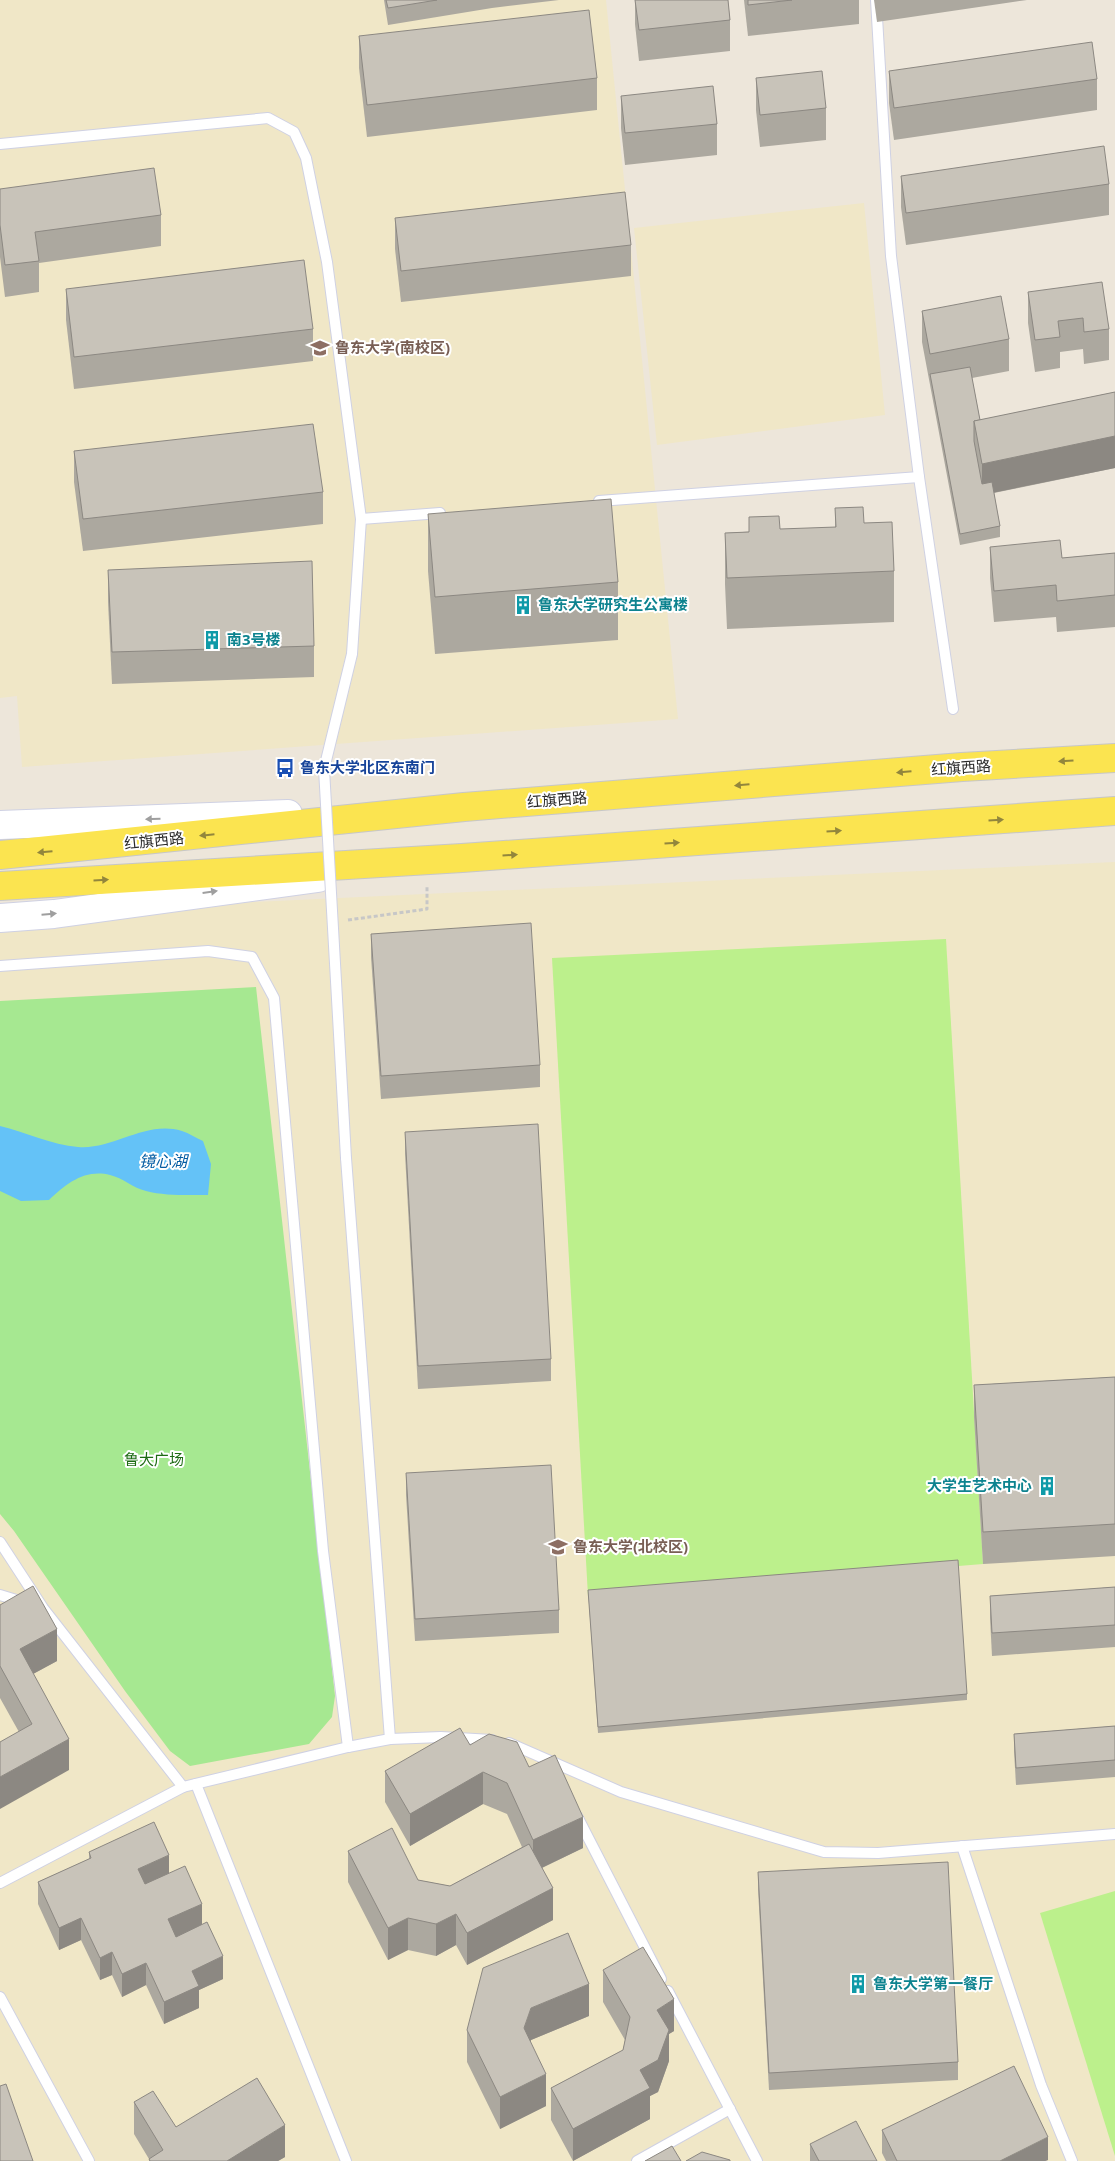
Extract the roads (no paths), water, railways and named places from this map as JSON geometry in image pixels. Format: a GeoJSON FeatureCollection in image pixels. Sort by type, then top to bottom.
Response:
{"type":"FeatureCollection","features":[{"type":"Feature","properties":{"kind":"main road","name":"红旗西路"},"geometry":{"type":"LineString","coordinates":[[0,855],[464,808],[962,767],[1115,758]]}},
{"type":"Feature","properties":{"kind":"main road"},"geometry":{"type":"LineString","coordinates":[[0,825],[464,808]]}},
{"type":"Feature","properties":{"kind":"main road"},"geometry":{"type":"LineString","coordinates":[[0,886],[462,858],[1115,811]]}},
{"type":"Feature","properties":{"kind":"main road"},"geometry":{"type":"LineString","coordinates":[[0,918],[64,912],[462,858]]}},
{"type":"Feature","properties":{"kind":"lane"},"geometry":{"type":"LineString","coordinates":[[876,0],[891,256],[919,477],[953,709]]}},
{"type":"Feature","properties":{"kind":"lane"},"geometry":{"type":"LineString","coordinates":[[0,144],[268,118],[294,132],[306,158],[327,262],[361,519],[352,654],[324,769],[346,1158],[390,1739]]}},
{"type":"Feature","properties":{"kind":"lane"},"geometry":{"type":"LineString","coordinates":[[590,502],[919,477]]}},
{"type":"Feature","properties":{"kind":"lane"},"geometry":{"type":"LineString","coordinates":[[361,519],[451,512]]}},
{"type":"Feature","properties":{"kind":"lane"},"geometry":{"type":"LineString","coordinates":[[0,966],[208,951],[252,957],[274,998],[323,1551],[348,1747]]}},
{"type":"Feature","properties":{"kind":"lane"},"geometry":{"type":"LineString","coordinates":[[0,1542],[43,1608],[183,1787]]}},
{"type":"Feature","properties":{"kind":"lane"},"geometry":{"type":"LineString","coordinates":[[0,1595],[43,1608]]}},
{"type":"Feature","properties":{"kind":"lane"},"geometry":{"type":"LineString","coordinates":[[0,1883],[183,1787],[348,1747],[390,1739],[441,1737],[502,1741],[621,1792],[824,1852],[878,1853],[1115,1834]]}},
{"type":"Feature","properties":{"kind":"lane"},"geometry":{"type":"LineString","coordinates":[[547,1759],[556,1776]]}},
{"type":"Feature","properties":{"kind":"lane"},"geometry":{"type":"LineString","coordinates":[[196,1784],[346,2161]]}},
{"type":"Feature","properties":{"kind":"lane"},"geometry":{"type":"LineString","coordinates":[[570,1803],[757,2161]]}},
{"type":"Feature","properties":{"kind":"lane"},"geometry":{"type":"LineString","coordinates":[[962,1846],[1041,2085],[1072,2161]]}},
{"type":"Feature","properties":{"kind":"lane"},"geometry":{"type":"LineString","coordinates":[[0,1997],[89,2161]]}},
{"type":"Feature","properties":{"kind":"lane"},"geometry":{"type":"LineString","coordinates":[[637,2161],[730,2109]]}},
{"type":"Feature","properties":{"kind":"water","name":"镜心湖"},"geometry":{"type":"Polygon","coordinates":[[[0,1126],[58,1144],[78,1147],[104,1144],[155,1129],[182,1131],[203,1141],[211,1164],[208,1195],[153,1193],[141,1190],[115,1176],[92,1174],[70,1183],[49,1200],[21,1201],[0,1191],[0,1126]]]}},
{"type":"Feature","properties":{"kind":"place","name":"鲁东大学(南校区)"},"geometry":{"type":"Point","coordinates":[320,348]}},
{"type":"Feature","properties":{"kind":"place","name":"鲁东大学研究生公寓楼"},"geometry":{"type":"Point","coordinates":[523,605]}},
{"type":"Feature","properties":{"kind":"place","name":"南3号楼"},"geometry":{"type":"Point","coordinates":[212,640]}},
{"type":"Feature","properties":{"kind":"place","name":"鲁东大学北区东南门"},"geometry":{"type":"Point","coordinates":[285,768]}},
{"type":"Feature","properties":{"kind":"place","name":"大学生艺术中心"},"geometry":{"type":"Point","coordinates":[1047,1486]}},
{"type":"Feature","properties":{"kind":"place","name":"鲁东大学(北校区)"},"geometry":{"type":"Point","coordinates":[558,1547]}},
{"type":"Feature","properties":{"kind":"place","name":"鲁东大学第一餐厅"},"geometry":{"type":"Point","coordinates":[858,1984]}},
{"type":"Feature","properties":{"kind":"park label","name":"鲁大广场"},"geometry":{"type":"Point","coordinates":[154,1460]}}]}
